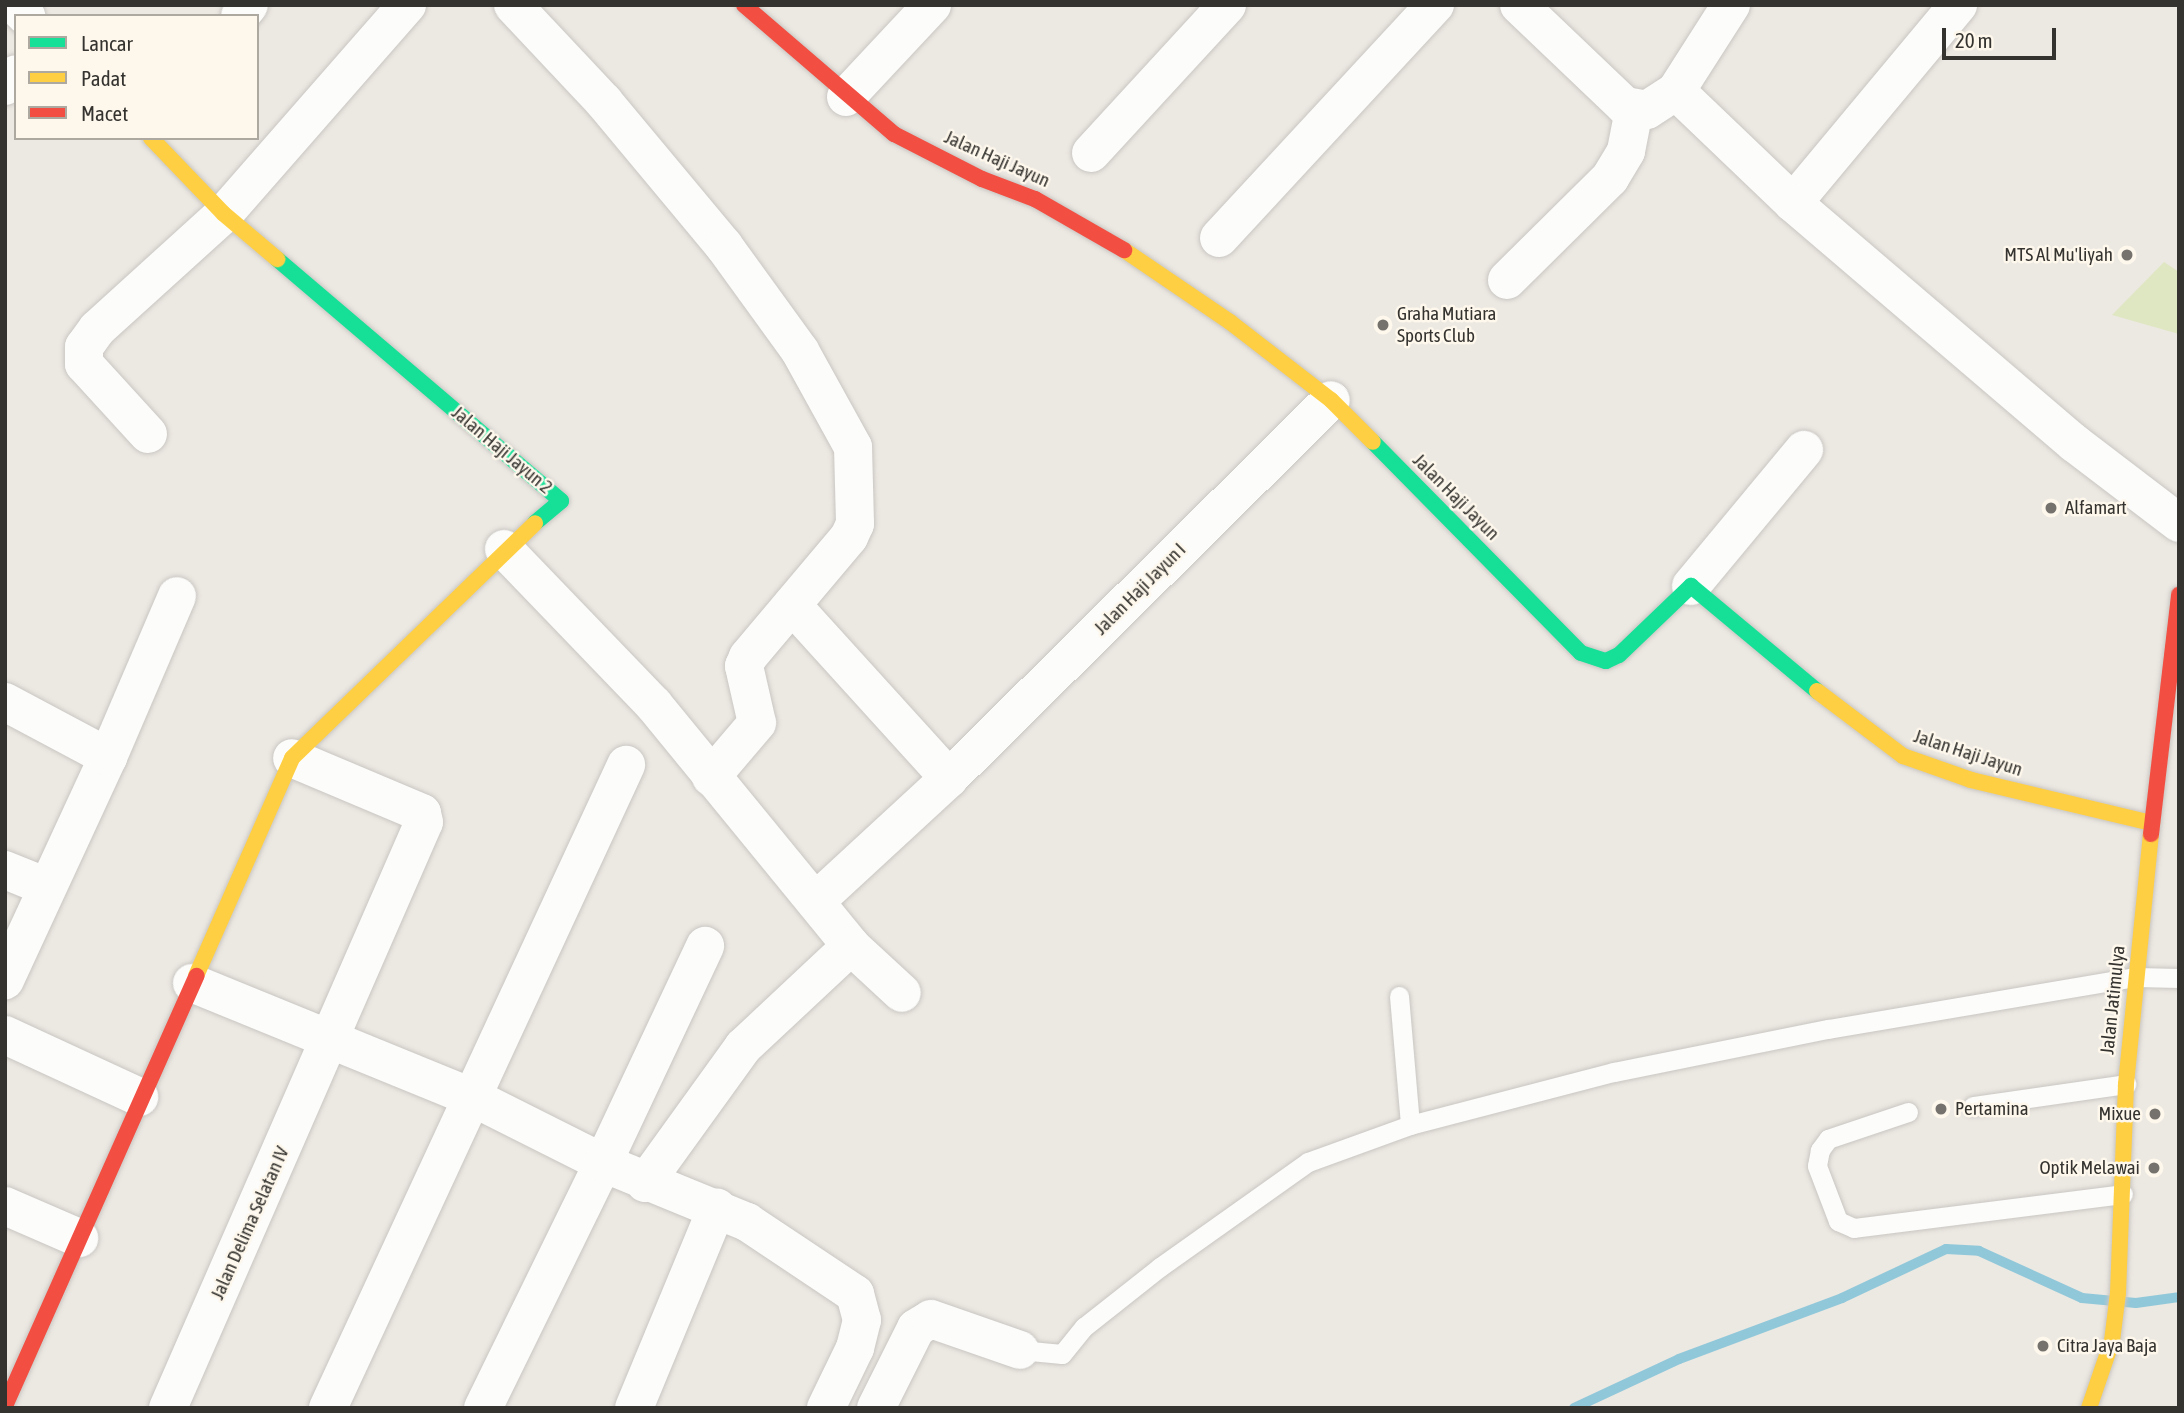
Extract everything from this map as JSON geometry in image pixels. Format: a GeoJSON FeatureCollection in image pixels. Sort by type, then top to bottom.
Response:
{"type":"FeatureCollection","features":[{"type":"Feature","properties":{"kind":"street"},"geometry":{"type":"LineString","coordinates":[[148,434],[84,364],[84,347],[97,329],[224,214],[407,5]]}},
{"type":"Feature","properties":{"kind":"street"},"geometry":{"type":"LineString","coordinates":[[513,5],[604,102],[724,246],[800,351],[853,447],[855,524],[744,666],[757,723],[712,777]]}},
{"type":"Feature","properties":{"kind":"street","name":"Jalan Haji Jayun"},"geometry":{"type":"LineString","coordinates":[[744,5],[846,97],[894,134],[982,180],[1035,199],[1111,242],[1230,322],[1331,400],[1581,653],[1606,661],[1619,656],[1691,586],[1796,674],[1903,756],[1971,780],[2151,823]]}},
{"type":"Feature","properties":{"kind":"street"},"geometry":{"type":"LineString","coordinates":[[846,97],[932,5]]}},
{"type":"Feature","properties":{"kind":"street"},"geometry":{"type":"LineString","coordinates":[[1091,153],[1227,5]]}},
{"type":"Feature","properties":{"kind":"street"},"geometry":{"type":"LineString","coordinates":[[1219,238],[1435,5]]}},
{"type":"Feature","properties":{"kind":"street"},"geometry":{"type":"LineString","coordinates":[[1519,5],[1634,110],[1647,110],[1676,91],[1731,5]]}},
{"type":"Feature","properties":{"kind":"street"},"geometry":{"type":"LineString","coordinates":[[1793,203],[1958,5]]}},
{"type":"Feature","properties":{"kind":"street"},"geometry":{"type":"LineString","coordinates":[[1676,91],[1793,203],[2074,443],[2179,523]]}},
{"type":"Feature","properties":{"kind":"street"},"geometry":{"type":"LineString","coordinates":[[1507,280],[1610,177],[1626,151],[1634,110]]}},
{"type":"Feature","properties":{"kind":"street","name":"Jalan Haji Jayun 2"},"geometry":{"type":"LineString","coordinates":[[153,140],[224,214],[561,501],[504,549]]}},
{"type":"Feature","properties":{"kind":"street","name":"Jalan Haji Jayun I"},"geometry":{"type":"LineString","coordinates":[[817,900],[949,778],[1331,400]]}},
{"type":"Feature","properties":{"kind":"street"},"geometry":{"type":"LineString","coordinates":[[1691,586],[1804,450]]}},
{"type":"Feature","properties":{"kind":"street"},"geometry":{"type":"LineString","coordinates":[[5,1406],[139,1097],[292,758],[504,549],[654,705],[817,900],[850,946],[902,993]]}},
{"type":"Feature","properties":{"kind":"street","name":"Jalan Jatimulya"},"geometry":{"type":"LineString","coordinates":[[2089,1408],[2112,1341],[2118,1293],[2126,1084],[2151,823],[2179,595]]}},
{"type":"Feature","properties":{"kind":"street"},"geometry":{"type":"LineString","coordinates":[[5,980],[177,596]]}},
{"type":"Feature","properties":{"kind":"street"},"geometry":{"type":"LineString","coordinates":[[792,604],[949,778]]}},
{"type":"Feature","properties":{"kind":"street"},"geometry":{"type":"LineString","coordinates":[[5,702],[107,757]]}},
{"type":"Feature","properties":{"kind":"street","name":"Jalan Delima Selatan IV"},"geometry":{"type":"LineString","coordinates":[[169,1408],[331,1038],[424,817],[292,758]]}},
{"type":"Feature","properties":{"kind":"street"},"geometry":{"type":"LineString","coordinates":[[328,1408],[626,765]]}},
{"type":"Feature","properties":{"kind":"street"},"geometry":{"type":"LineString","coordinates":[[5,870],[47,887]]}},
{"type":"Feature","properties":{"kind":"street"},"geometry":{"type":"LineString","coordinates":[[482,1408],[603,1163],[705,946]]}},
{"type":"Feature","properties":{"kind":"street"},"geometry":{"type":"LineString","coordinates":[[645,1183],[743,1047],[850,946]]}},
{"type":"Feature","properties":{"kind":"street"},"geometry":{"type":"LineString","coordinates":[[192,983],[472,1097],[645,1183],[718,1208],[747,1222],[855,1294],[862,1320],[858,1339],[826,1408]]}},
{"type":"Feature","properties":{"kind":"street"},"geometry":{"type":"LineString","coordinates":[[5,1035],[139,1097]]}},
{"type":"Feature","properties":{"kind":"street"},"geometry":{"type":"LineString","coordinates":[[5,1206],[79,1238]]}},
{"type":"Feature","properties":{"kind":"street"},"geometry":{"type":"LineString","coordinates":[[634,1408],[718,1208]]}},
{"type":"Feature","properties":{"kind":"street"},"geometry":{"type":"LineString","coordinates":[[876,1408],[916,1328],[931,1319],[1020,1350]]}},
{"type":"Feature","properties":{"kind":"lane"},"geometry":{"type":"LineString","coordinates":[[1020,1350],[1062,1354],[1084,1327],[1308,1162],[1410,1125],[1614,1072],[1828,1029],[2136,977],[2179,978]]}},
{"type":"Feature","properties":{"kind":"lane"},"geometry":{"type":"LineString","coordinates":[[1399,996],[1410,1125]]}},
{"type":"Feature","properties":{"kind":"lane"},"geometry":{"type":"LineString","coordinates":[[1973,1106],[2126,1084]]}},
{"type":"Feature","properties":{"kind":"lane"},"geometry":{"type":"LineString","coordinates":[[1908,1112],[1828,1139],[1820,1150],[1816,1166],[1838,1221],[1854,1228],[2123,1194]]}},
{"type":"Feature","properties":{"kind":"green space"},"geometry":{"type":"Polygon","coordinates":[[[2164,262],[2179,272],[2179,334],[2112,315],[2164,262]]]}},
{"type":"Feature","properties":{"kind":"waterway"},"geometry":{"type":"LineString","coordinates":[[1574,1408],[1679,1359],[1842,1298],[1946,1249],[1979,1251],[2082,1298],[2136,1303],[2179,1297]]}},
{"type":"Feature","properties":{"kind":"traffic: fast"},"geometry":{"type":"LineString","coordinates":[[277,259],[561,501],[535,523]]}},
{"type":"Feature","properties":{"kind":"traffic: fast"},"geometry":{"type":"LineString","coordinates":[[1373,442],[1581,653],[1606,661],[1619,655],[1691,586],[1817,691]]}},
{"type":"Feature","properties":{"kind":"traffic: slow"},"geometry":{"type":"LineString","coordinates":[[153,140],[224,214],[277,259]]}},
{"type":"Feature","properties":{"kind":"traffic: slow"},"geometry":{"type":"LineString","coordinates":[[1124,250],[1230,322],[1331,400],[1373,442]]}},
{"type":"Feature","properties":{"kind":"traffic: slow"},"geometry":{"type":"LineString","coordinates":[[196,976],[292,758],[535,523]]}},
{"type":"Feature","properties":{"kind":"traffic: slow"},"geometry":{"type":"LineString","coordinates":[[1817,691],[1903,756],[1971,780],[2152,823]]}},
{"type":"Feature","properties":{"kind":"traffic: slow"},"geometry":{"type":"LineString","coordinates":[[2089,1408],[2112,1341],[2118,1293],[2126,1084],[2151,834]]}},
{"type":"Feature","properties":{"kind":"traffic: jam"},"geometry":{"type":"LineString","coordinates":[[744,5],[894,134],[982,179],[1035,199],[1124,250]]}},
{"type":"Feature","properties":{"kind":"traffic: jam"},"geometry":{"type":"LineString","coordinates":[[2151,834],[2179,595]]}},
{"type":"Feature","properties":{"kind":"traffic: jam"},"geometry":{"type":"LineString","coordinates":[[5,1406],[196,976]]}},
{"type":"Feature","properties":{"kind":"place","name":"MTS Al Mu'liyah"},"geometry":{"type":"Point","coordinates":[2127,255]}},
{"type":"Feature","properties":{"kind":"place","name":"Graha Mutiara Sports Club"},"geometry":{"type":"Point","coordinates":[1383,325]}},
{"type":"Feature","properties":{"kind":"place","name":"Alfamart"},"geometry":{"type":"Point","coordinates":[2051,508]}},
{"type":"Feature","properties":{"kind":"place","name":"Pertamina"},"geometry":{"type":"Point","coordinates":[1941,1109]}},
{"type":"Feature","properties":{"kind":"place","name":"Mixue"},"geometry":{"type":"Point","coordinates":[2155,1114]}},
{"type":"Feature","properties":{"kind":"place","name":"Optik Melawai"},"geometry":{"type":"Point","coordinates":[2154,1168]}},
{"type":"Feature","properties":{"kind":"place","name":"Citra Jaya Baja"},"geometry":{"type":"Point","coordinates":[2043,1346]}}]}
